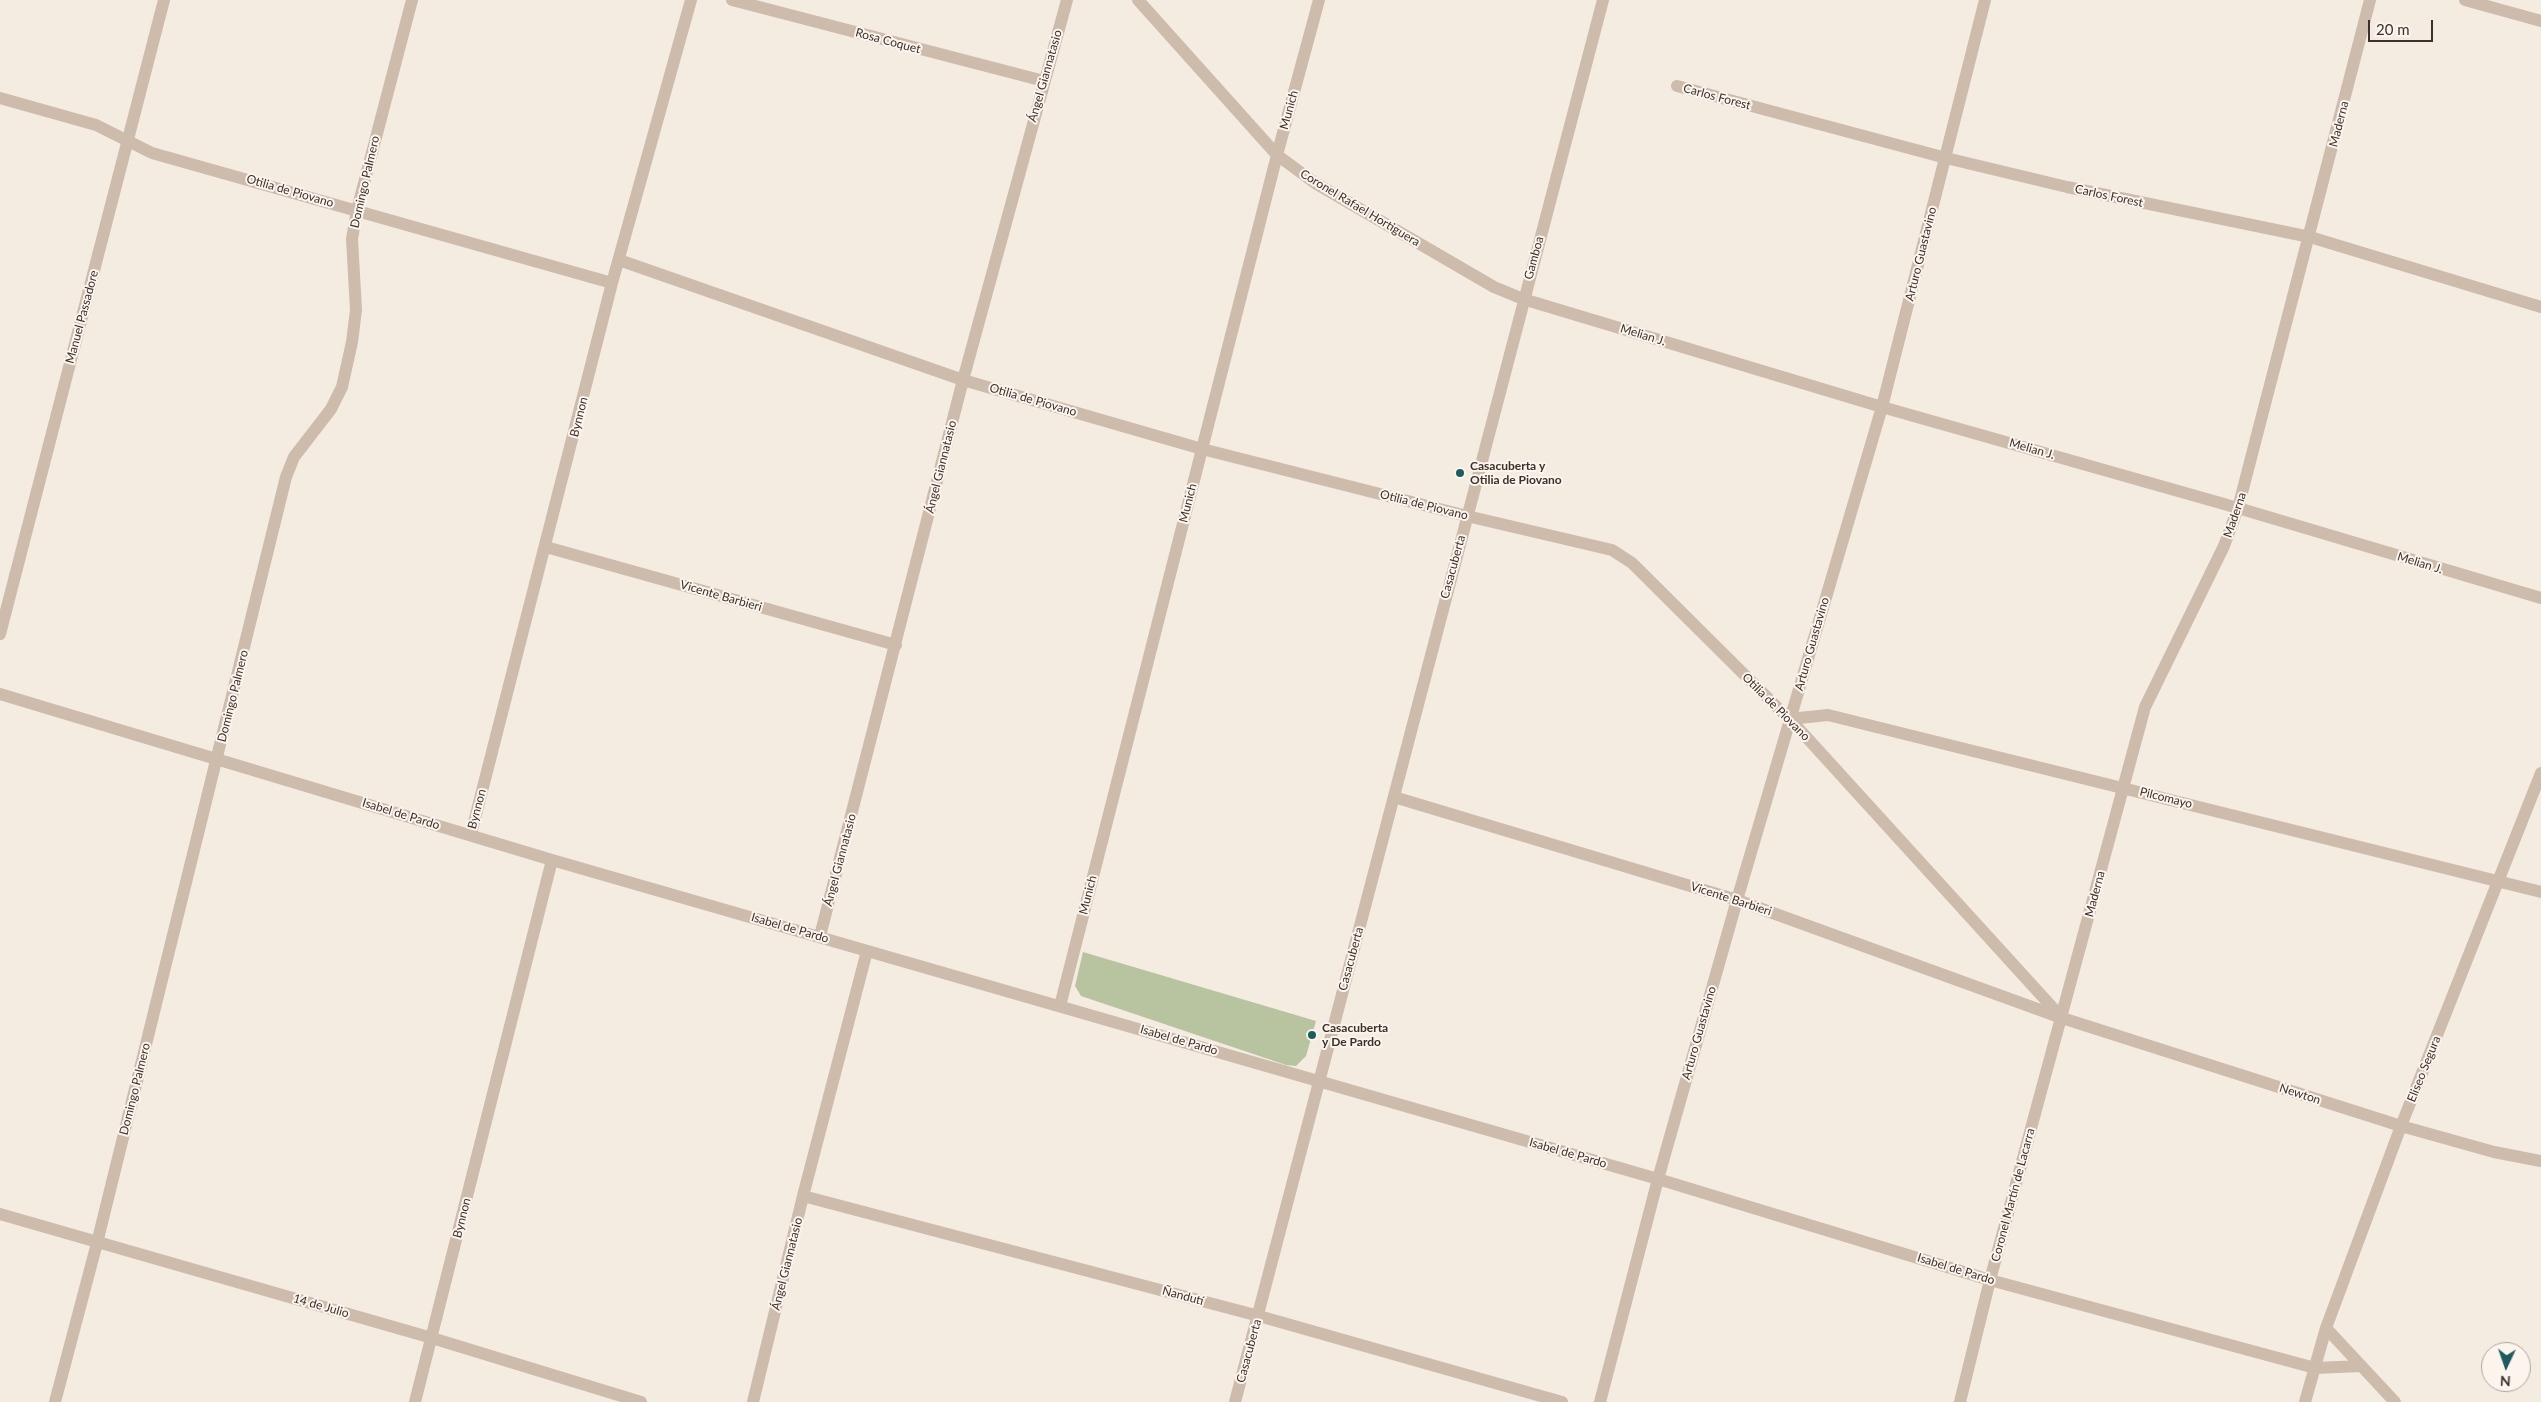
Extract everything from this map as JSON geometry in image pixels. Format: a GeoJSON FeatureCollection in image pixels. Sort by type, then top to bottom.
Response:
{"type":"FeatureCollection","features":[{"type":"Feature","properties":{"kind":"street","name":"Manuel Passadore"},"geometry":{"type":"LineString","coordinates":[[0,634],[164,0]]}},
{"type":"Feature","properties":{"kind":"street","name":"Domingo Palmero"},"geometry":{"type":"LineString","coordinates":[[55,1402],[218,759],[286,477],[294,457],[331,409],[342,387],[352,342],[356,310],[352,239],[357,210],[412,0]]}},
{"type":"Feature","properties":{"kind":"street","name":"Bynnon"},"geometry":{"type":"LineString","coordinates":[[471,834],[612,284],[691,0]]}},
{"type":"Feature","properties":{"kind":"street","name":"Rosa Coquet"},"geometry":{"type":"LineString","coordinates":[[732,0],[1044,81]]}},
{"type":"Feature","properties":{"kind":"street","name":"Ángel Giannatasio"},"geometry":{"type":"LineString","coordinates":[[820,936],[963,380],[1067,0]]}},
{"type":"Feature","properties":{"kind":"street","name":"Coronel Rafael Hortiguera"},"geometry":{"type":"LineString","coordinates":[[1138,0],[1277,155],[1314,183],[1494,287],[1523,299]]}},
{"type":"Feature","properties":{"kind":"street","name":"Munich"},"geometry":{"type":"LineString","coordinates":[[1060,1006],[1277,155],[1319,0]]}},
{"type":"Feature","properties":{"kind":"street","name":"Gamboa"},"geometry":{"type":"LineString","coordinates":[[1466,516],[1603,0]]}},
{"type":"Feature","properties":{"kind":"street","name":"Arturo Guastavino"},"geometry":{"type":"LineString","coordinates":[[1600,1402],[1658,1179],[1737,900],[1882,407],[1985,0]]}},
{"type":"Feature","properties":{"kind":"street","name":"Maderna"},"geometry":{"type":"LineString","coordinates":[[2062,1018],[2145,707],[2224,546],[2238,508],[2310,237],[2370,0]]}},
{"type":"Feature","properties":{"kind":"street"},"geometry":{"type":"LineString","coordinates":[[2465,0],[2541,21]]}},
{"type":"Feature","properties":{"kind":"street","name":"Carlos Forest"},"geometry":{"type":"LineString","coordinates":[[1677,86],[1946,158],[2067,187],[2310,237],[2541,307]]}},
{"type":"Feature","properties":{"kind":"street","name":"Otilia de Piovano"},"geometry":{"type":"LineString","coordinates":[[0,98],[96,125],[152,153],[612,284]]}},
{"type":"Feature","properties":{"kind":"street","name":"Otilia de Piovano"},"geometry":{"type":"LineString","coordinates":[[619,260],[963,380],[1202,449],[1466,516],[1612,550],[1632,563],[1789,719],[2062,1018]]}},
{"type":"Feature","properties":{"kind":"street","name":"Melian J."},"geometry":{"type":"LineString","coordinates":[[1523,299],[1882,407],[2238,508],[2541,598]]}},
{"type":"Feature","properties":{"kind":"street","name":"Casacuberta"},"geometry":{"type":"LineString","coordinates":[[1235,1402],[1259,1316],[1466,516]]}},
{"type":"Feature","properties":{"kind":"street","name":"Vicente Barbieri"},"geometry":{"type":"LineString","coordinates":[[546,546],[896,646]]}},
{"type":"Feature","properties":{"kind":"street","name":"Isabel de Pardo"},"geometry":{"type":"LineString","coordinates":[[0,694],[471,834],[552,860],[1658,1179],[1990,1280],[2315,1368],[2361,1366]]}},
{"type":"Feature","properties":{"kind":"street","name":"Pilcomayo"},"geometry":{"type":"LineString","coordinates":[[1789,719],[1828,715],[2541,892]]}},
{"type":"Feature","properties":{"kind":"street","name":"Eliseo Segura"},"geometry":{"type":"LineString","coordinates":[[2305,1402],[2326,1328],[2401,1126],[2541,772]]}},
{"type":"Feature","properties":{"kind":"street","name":"Vicente Barbieri"},"geometry":{"type":"LineString","coordinates":[[1394,797],[1737,900],[2062,1018]]}},
{"type":"Feature","properties":{"kind":"street","name":"Bynnon"},"geometry":{"type":"LineString","coordinates":[[415,1402],[552,860]]}},
{"type":"Feature","properties":{"kind":"street","name":"Ángel Giannatasio"},"geometry":{"type":"LineString","coordinates":[[753,1402],[867,951]]}},
{"type":"Feature","properties":{"kind":"street","name":"Newton"},"geometry":{"type":"LineString","coordinates":[[2062,1018],[2401,1126],[2494,1152],[2541,1161]]}},
{"type":"Feature","properties":{"kind":"street","name":"Coronel Martín de Lacarra"},"geometry":{"type":"LineString","coordinates":[[1960,1402],[1990,1280],[2062,1018]]}},
{"type":"Feature","properties":{"kind":"street","name":"Ñandutí"},"geometry":{"type":"LineString","coordinates":[[804,1196],[1259,1316],[1562,1402]]}},
{"type":"Feature","properties":{"kind":"street","name":"14 de Julio"},"geometry":{"type":"LineString","coordinates":[[0,1214],[432,1338],[641,1402]]}},
{"type":"Feature","properties":{"kind":"street"},"geometry":{"type":"LineString","coordinates":[[2326,1328],[2395,1402]]}},
{"type":"Feature","properties":{"kind":"green space"},"geometry":{"type":"Polygon","coordinates":[[[1083,952],[1316,1021],[1306,1056],[1296,1066],[1286,1065],[1081,996],[1075,986],[1083,952]]]}},
{"type":"Feature","properties":{"kind":"place","name":"Casacuberta y Otilia de Piovano"},"geometry":{"type":"Point","coordinates":[1460,473]}},
{"type":"Feature","properties":{"kind":"place","name":"Casacuberta y De Pardo"},"geometry":{"type":"Point","coordinates":[1312,1035]}}]}
